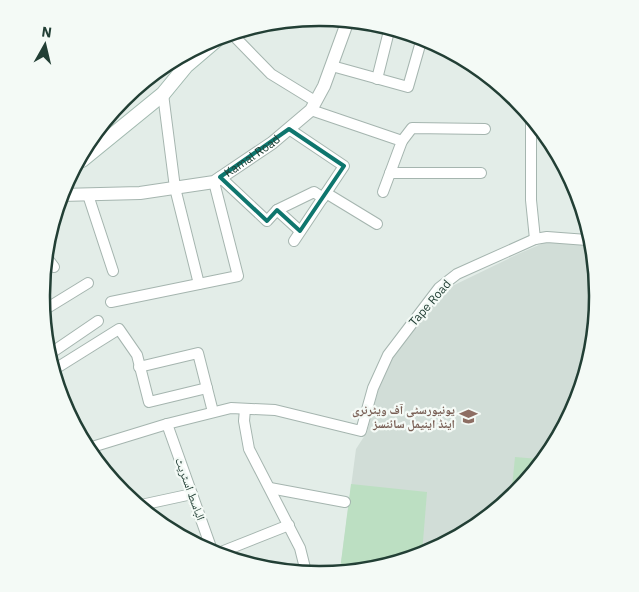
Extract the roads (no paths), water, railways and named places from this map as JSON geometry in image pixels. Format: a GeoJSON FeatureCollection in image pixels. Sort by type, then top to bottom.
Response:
{"type":"FeatureCollection","features":[{"type":"Feature","properties":{"kind":"main road"},"geometry":{"type":"LineString","coordinates":[[91,153],[163,94],[183,64]]}},
{"type":"Feature","properties":{"kind":"street","name":"Kamal Road"},"geometry":{"type":"LineString","coordinates":[[70,194],[140,193],[217,180],[272,143],[313,105],[332,66],[345,28]]}},
{"type":"Feature","properties":{"kind":"street"},"geometry":{"type":"LineString","coordinates":[[377,79],[388,35]]}},
{"type":"Feature","properties":{"kind":"street"},"geometry":{"type":"LineString","coordinates":[[237,39],[271,74],[313,105],[402,141]]}},
{"type":"Feature","properties":{"kind":"street"},"geometry":{"type":"LineString","coordinates":[[332,66],[408,87],[420,46]]}},
{"type":"Feature","properties":{"kind":"street"},"geometry":{"type":"LineString","coordinates":[[163,94],[175,188],[199,284]]}},
{"type":"Feature","properties":{"kind":"street"},"geometry":{"type":"LineString","coordinates":[[383,192],[402,141],[412,128],[485,129]]}},
{"type":"Feature","properties":{"kind":"street"},"geometry":{"type":"LineString","coordinates":[[531,128],[531,200],[535,239]]}},
{"type":"Feature","properties":{"kind":"street"},"geometry":{"type":"LineString","coordinates":[[289,129],[344,166],[294,241]]}},
{"type":"Feature","properties":{"kind":"street"},"geometry":{"type":"LineString","coordinates":[[390,172],[481,173]]}},
{"type":"Feature","properties":{"kind":"street"},"geometry":{"type":"LineString","coordinates":[[217,180],[266,221],[277,210],[314,192],[324,195],[377,224]]}},
{"type":"Feature","properties":{"kind":"street"},"geometry":{"type":"LineString","coordinates":[[112,302],[238,276],[217,180]]}},
{"type":"Feature","properties":{"kind":"street"},"geometry":{"type":"LineString","coordinates":[[88,195],[113,271]]}},
{"type":"Feature","properties":{"kind":"street"},"geometry":{"type":"LineString","coordinates":[[277,210],[300,231]]}},
{"type":"Feature","properties":{"kind":"street","name":"Tape Road"},"geometry":{"type":"LineString","coordinates":[[245,409],[275,410],[361,431],[373,388],[388,355],[439,288],[457,274],[535,239],[547,237],[583,240]]}},
{"type":"Feature","properties":{"kind":"street"},"geometry":{"type":"LineString","coordinates":[[50,306],[88,283]]}},
{"type":"Feature","properties":{"kind":"street"},"geometry":{"type":"LineString","coordinates":[[55,350],[98,321]]}},
{"type":"Feature","properties":{"kind":"street"},"geometry":{"type":"LineString","coordinates":[[59,366],[119,328],[137,355],[149,402],[207,388]]}},
{"type":"Feature","properties":{"kind":"street"},"geometry":{"type":"LineString","coordinates":[[139,367],[198,353],[213,412]]}},
{"type":"Feature","properties":{"kind":"street"},"geometry":{"type":"LineString","coordinates":[[95,446],[213,412],[231,408],[245,409],[244,421],[249,449],[300,548],[304,565]]}},
{"type":"Feature","properties":{"kind":"street","name":"الباسط اسٹریٹ"},"geometry":{"type":"LineString","coordinates":[[167,424],[211,543]]}},
{"type":"Feature","properties":{"kind":"street"},"geometry":{"type":"LineString","coordinates":[[270,488],[345,502]]}},
{"type":"Feature","properties":{"kind":"street"},"geometry":{"type":"LineString","coordinates":[[147,504],[192,494]]}},
{"type":"Feature","properties":{"kind":"street"},"geometry":{"type":"LineString","coordinates":[[228,549],[289,525]]}},
{"type":"Feature","properties":{"kind":"place","name":"یونیورسٹی آف ویٹرنری اینڈ اینیمل سائنسز"},"geometry":{"type":"Point","coordinates":[469,417]}}]}
